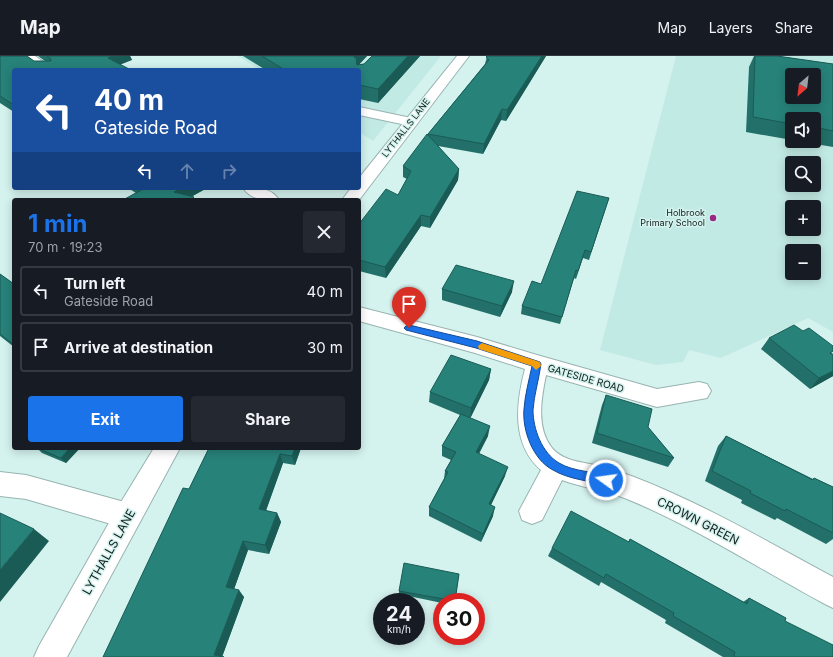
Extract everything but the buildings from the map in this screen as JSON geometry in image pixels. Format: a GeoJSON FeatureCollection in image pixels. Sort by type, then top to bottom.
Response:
{"type":"FeatureCollection","features":[{"type":"Feature","properties":{"kind":"street"},"geometry":{"type":"LineString","coordinates":[[26,56],[46,68]]}},
{"type":"Feature","properties":{"kind":"street","name":"LYTHALLS LANE"},"geometry":{"type":"LineString","coordinates":[[361,186],[463,56]]}},
{"type":"Feature","properties":{"kind":"street"},"geometry":{"type":"LineString","coordinates":[[361,111],[411,122]]}},
{"type":"Feature","properties":{"kind":"street"},"geometry":{"type":"LineString","coordinates":[[254,190],[268,198]]}},
{"type":"Feature","properties":{"kind":"street","name":"LYTHALLS LANE"},"geometry":{"type":"LineString","coordinates":[[352,198],[358,190]]}},
{"type":"Feature","properties":{"kind":"street","name":"GATESIDE ROAD"},"geometry":{"type":"LineString","coordinates":[[361,315],[477,345],[537,364],[657,398],[700,391]]}},
{"type":"Feature","properties":{"kind":"street","name":"CROWN GREEN"},"geometry":{"type":"LineString","coordinates":[[537,364],[528,410],[530,426],[537,447],[556,467],[574,473],[621,484],[659,500],[709,525],[833,593]]}},
{"type":"Feature","properties":{"kind":"street","name":"LYTHALLS LANE"},"geometry":{"type":"LineString","coordinates":[[50,657],[128,516],[167,450]]}},
{"type":"Feature","properties":{"kind":"street"},"geometry":{"type":"LineString","coordinates":[[532,511],[556,467]]}},
{"type":"Feature","properties":{"kind":"street"},"geometry":{"type":"LineString","coordinates":[[0,484],[26,488],[128,516]]}},
{"type":"Feature","properties":{"kind":"shaded area"},"geometry":{"type":"Polygon","coordinates":[[[238,56],[441,56],[373,141],[361,133],[361,68],[257,68],[238,56]]]}},
{"type":"Feature","properties":{"kind":"shaded area","name":"Holbrook Primary School"},"geometry":{"type":"Polygon","coordinates":[[[676,56],[833,56],[833,332],[808,318],[721,358],[689,350],[683,362],[656,365],[600,350],[676,56]]]}},
{"type":"Feature","properties":{"kind":"slow traffic"},"geometry":{"type":"LineString","coordinates":[[482,346],[537,364],[536,366]]}},
{"type":"Feature","properties":{"kind":"place","name":"Holbrook Primary School"},"geometry":{"type":"Point","coordinates":[713,218]}},
{"type":"Feature","properties":{"kind":"route"},"geometry":{"type":"LineString","coordinates":[[409,328],[477,345],[537,364],[528,410],[530,426],[537,447],[556,467],[574,473],[606,480]]}}]}
